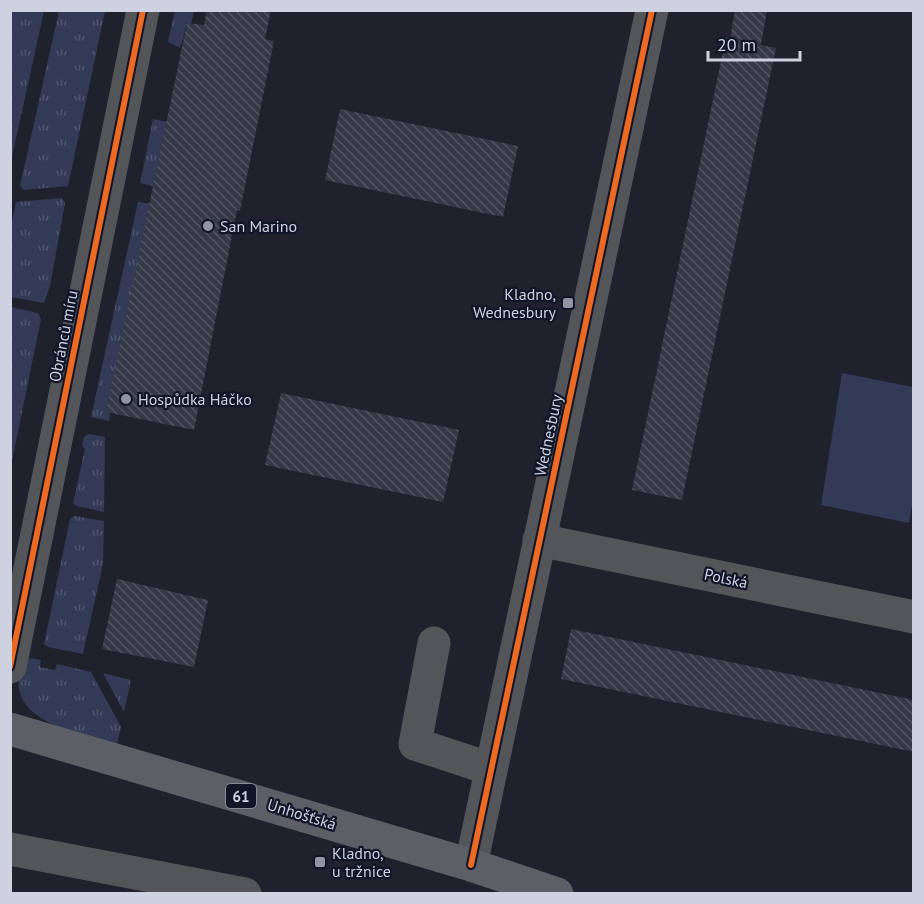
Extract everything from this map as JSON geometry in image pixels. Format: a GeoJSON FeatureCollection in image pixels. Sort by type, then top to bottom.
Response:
{"type":"FeatureCollection","features":[{"type":"Feature","properties":{"kind":"main road","name":"Unhošťská"},"geometry":{"type":"LineString","coordinates":[[10,729],[471,865],[557,894]]}},
{"type":"Feature","properties":{"kind":"street","name":"Obránců míru"},"geometry":{"type":"LineString","coordinates":[[10,668],[143,10]]}},
{"type":"Feature","properties":{"kind":"street","name":"Wednesbury"},"geometry":{"type":"LineString","coordinates":[[471,865],[652,10]]}},
{"type":"Feature","properties":{"kind":"street","name":"Polská"},"geometry":{"type":"LineString","coordinates":[[539,540],[914,617]]}},
{"type":"Feature","properties":{"kind":"street"},"geometry":{"type":"LineString","coordinates":[[434,643],[415,744],[491,769]]}},
{"type":"Feature","properties":{"kind":"street"},"geometry":{"type":"LineString","coordinates":[[10,849],[245,894]]}},
{"type":"Feature","properties":{"kind":"green space"},"geometry":{"type":"Polygon","coordinates":[[[10,11],[44,11],[11,161],[10,11]]]}},
{"type":"Feature","properties":{"kind":"green space"},"geometry":{"type":"Polygon","coordinates":[[[59,11],[105,11],[68,186],[24,190],[20,186],[59,11]]]}},
{"type":"Feature","properties":{"kind":"green space"},"geometry":{"type":"Polygon","coordinates":[[[175,11],[194,11],[191,24],[187,23],[180,48],[168,42],[175,11]]]}},
{"type":"Feature","properties":{"kind":"green space"},"geometry":{"type":"Polygon","coordinates":[[[153,119],[167,122],[153,186],[140,183],[153,119]]]}},
{"type":"Feature","properties":{"kind":"green space"},"geometry":{"type":"Polygon","coordinates":[[[62,198],[65,203],[50,286],[44,303],[11,297],[11,226],[16,202],[62,198]]]}},
{"type":"Feature","properties":{"kind":"green space"},"geometry":{"type":"Polygon","coordinates":[[[138,202],[154,204],[106,412],[110,413],[109,421],[91,417],[138,202]]]}},
{"type":"Feature","properties":{"kind":"green space"},"geometry":{"type":"Polygon","coordinates":[[[11,307],[38,313],[41,319],[11,466],[11,307]]]}},
{"type":"Feature","properties":{"kind":"green space"},"geometry":{"type":"Polygon","coordinates":[[[842,373],[913,387],[914,494],[909,523],[821,505],[842,373]]]}},
{"type":"Feature","properties":{"kind":"green space"},"geometry":{"type":"Polygon","coordinates":[[[89,434],[105,437],[104,512],[73,503],[85,449],[82,446],[84,437],[89,434]]]}},
{"type":"Feature","properties":{"kind":"green space"},"geometry":{"type":"Polygon","coordinates":[[[75,516],[104,521],[103,564],[83,654],[48,647],[44,644],[70,519],[75,516]]]}},
{"type":"Feature","properties":{"kind":"green space"},"geometry":{"type":"Polygon","coordinates":[[[23,657],[41,660],[40,667],[55,670],[57,664],[91,672],[121,727],[117,744],[59,727],[33,712],[24,702],[19,689],[23,657]]]}},
{"type":"Feature","properties":{"kind":"green space"},"geometry":{"type":"Polygon","coordinates":[[[103,673],[131,680],[124,712],[103,673]]]}},
{"type":"Feature","properties":{"kind":"building"},"geometry":{"type":"Polygon","coordinates":[[[207,10],[271,10],[265,39],[274,41],[240,211],[237,210],[194,430],[106,412],[187,23],[204,25],[207,10]]]}},
{"type":"Feature","properties":{"kind":"building"},"geometry":{"type":"Polygon","coordinates":[[[735,10],[767,10],[761,45],[776,48],[682,500],[632,490],[726,37],[730,38],[735,10]]]}},
{"type":"Feature","properties":{"kind":"building"},"geometry":{"type":"Polygon","coordinates":[[[340,109],[518,146],[503,217],[325,180],[340,109]]]}},
{"type":"Feature","properties":{"kind":"building"},"geometry":{"type":"Polygon","coordinates":[[[281,393],[459,430],[443,502],[265,465],[281,393]]]}},
{"type":"Feature","properties":{"kind":"building"},"geometry":{"type":"Polygon","coordinates":[[[117,579],[208,600],[194,667],[102,649],[117,579]]]}},
{"type":"Feature","properties":{"kind":"building"},"geometry":{"type":"Polygon","coordinates":[[[571,629],[914,700],[914,752],[561,679],[571,629]]]}},
{"type":"Feature","properties":{"kind":"cycle path"},"geometry":{"type":"LineString","coordinates":[[10,667],[143,10]]}},
{"type":"Feature","properties":{"kind":"cycle path"},"geometry":{"type":"LineString","coordinates":[[471,865],[652,10]]}},
{"type":"Feature","properties":{"kind":"place","name":"San Marino"},"geometry":{"type":"Point","coordinates":[208,226]}},
{"type":"Feature","properties":{"kind":"place","name":"Kladno, Wednesbury"},"geometry":{"type":"Point","coordinates":[568,303]}},
{"type":"Feature","properties":{"kind":"place","name":"Hospůdka Háčko"},"geometry":{"type":"Point","coordinates":[126,399]}},
{"type":"Feature","properties":{"kind":"place","name":"Kladno, u tržnice"},"geometry":{"type":"Point","coordinates":[320,862]}}]}
